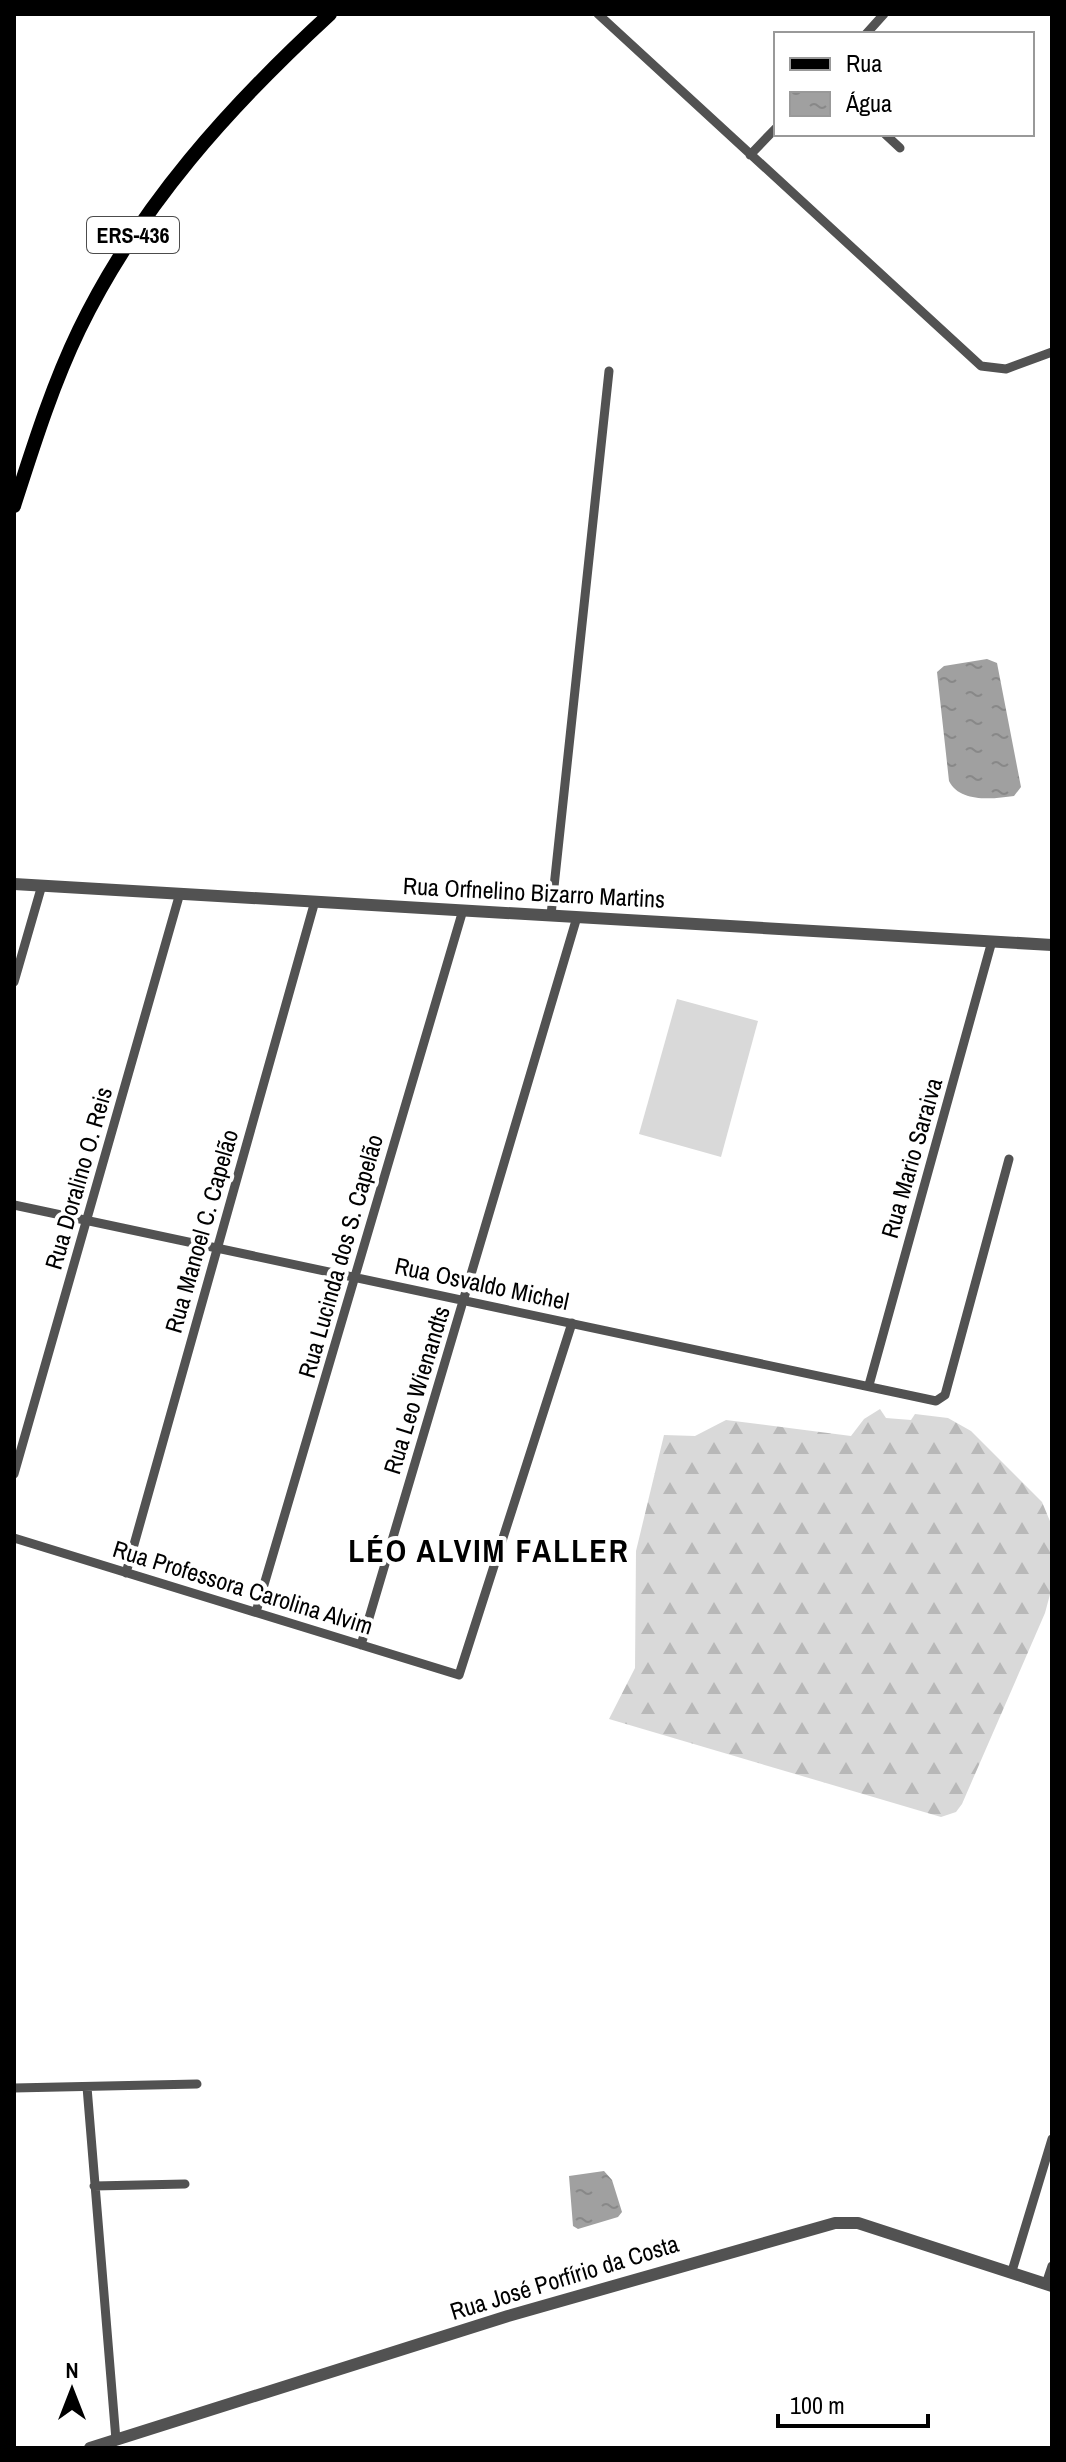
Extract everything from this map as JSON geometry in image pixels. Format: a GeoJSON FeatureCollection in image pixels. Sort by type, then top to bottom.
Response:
{"type":"FeatureCollection","features":[{"type":"Feature","properties":{"kind":"main road","name":"ERS-436"},"geometry":{"type":"LineString","coordinates":[[14,506],[36,437],[79,330],[133,236],[203,142],[254,85],[330,14]]}},
{"type":"Feature","properties":{"kind":"street"},"geometry":{"type":"LineString","coordinates":[[598,14],[981,366],[1006,369],[1052,352]]}},
{"type":"Feature","properties":{"kind":"street"},"geometry":{"type":"LineString","coordinates":[[868,32],[884,14]]}},
{"type":"Feature","properties":{"kind":"street"},"geometry":{"type":"LineString","coordinates":[[750,155],[774,130]]}},
{"type":"Feature","properties":{"kind":"street"},"geometry":{"type":"LineString","coordinates":[[887,136],[900,148]]}},
{"type":"Feature","properties":{"kind":"street"},"geometry":{"type":"LineString","coordinates":[[551,915],[609,371]]}},
{"type":"Feature","properties":{"kind":"street","name":"Rua Orfnelino Bizarro Martins"},"geometry":{"type":"LineString","coordinates":[[14,884],[1052,945]]}},
{"type":"Feature","properties":{"kind":"street"},"geometry":{"type":"LineString","coordinates":[[14,982],[42,885]]}},
{"type":"Feature","properties":{"kind":"street","name":"Rua Doralino O. Reis"},"geometry":{"type":"LineString","coordinates":[[14,1474],[180,893]]}},
{"type":"Feature","properties":{"kind":"street","name":"Rua Manoel C. Capelão"},"geometry":{"type":"LineString","coordinates":[[126,1573],[315,901]]}},
{"type":"Feature","properties":{"kind":"street","name":"Rua Lucinda dos S. Capelão"},"geometry":{"type":"LineString","coordinates":[[256,1612],[463,910]]}},
{"type":"Feature","properties":{"kind":"street","name":"Rua Leo Wienandts"},"geometry":{"type":"LineString","coordinates":[[361,1645],[577,917]]}},
{"type":"Feature","properties":{"kind":"street","name":"Rua Mario Saraiva"},"geometry":{"type":"LineString","coordinates":[[869,1385],[992,941]]}},
{"type":"Feature","properties":{"kind":"street","name":"Rua Osvaldo Michel"},"geometry":{"type":"LineString","coordinates":[[14,1205],[942,1400],[1009,1159]]}},
{"type":"Feature","properties":{"kind":"street","name":"Rua Professora Carolina Alvim"},"geometry":{"type":"LineString","coordinates":[[14,1538],[459,1675],[572,1323]]}},
{"type":"Feature","properties":{"kind":"street"},"geometry":{"type":"LineString","coordinates":[[14,2088],[197,2084]]}},
{"type":"Feature","properties":{"kind":"street"},"geometry":{"type":"LineString","coordinates":[[87,2087],[116,2440]]}},
{"type":"Feature","properties":{"kind":"street"},"geometry":{"type":"LineString","coordinates":[[1012,2271],[1052,2139]]}},
{"type":"Feature","properties":{"kind":"street"},"geometry":{"type":"LineString","coordinates":[[94,2186],[185,2184]]}},
{"type":"Feature","properties":{"kind":"street","name":"Rua José Porfírio da Costa"},"geometry":{"type":"LineString","coordinates":[[90,2448],[508,2316],[835,2223],[858,2223],[1049,2285]]}},
{"type":"Feature","properties":{"kind":"street"},"geometry":{"type":"LineString","coordinates":[[1049,2285],[1052,2266]]}},
{"type":"Feature","properties":{"kind":"green space"},"geometry":{"type":"Polygon","coordinates":[[[677,999],[758,1021],[721,1157],[639,1134],[677,999]]]}},
{"type":"Feature","properties":{"kind":"green space"},"geometry":{"type":"Polygon","coordinates":[[[880,1409],[886,1418],[911,1420],[915,1414],[948,1418],[971,1431],[1042,1502],[1052,1526],[1052,1587],[1045,1613],[962,1804],[956,1812],[941,1817],[609,1719],[635,1668],[636,1551],[664,1435],[695,1436],[726,1420],[851,1436],[864,1419],[880,1409]]]}},
{"type":"Feature","properties":{"kind":"water"},"geometry":{"type":"Polygon","coordinates":[[[987,659],[997,663],[1021,787],[1014,796],[969,796],[954,788],[949,781],[937,672],[944,666],[987,659]]]}},
{"type":"Feature","properties":{"kind":"water"},"geometry":{"type":"Polygon","coordinates":[[[604,2171],[612,2180],[622,2212],[618,2217],[578,2229],[573,2226],[569,2176],[604,2171]]]}},
{"type":"Feature","properties":{"kind":"district","name":"LÉO ALVIM FALLER"},"geometry":{"type":"Point","coordinates":[489,1550]}}]}
